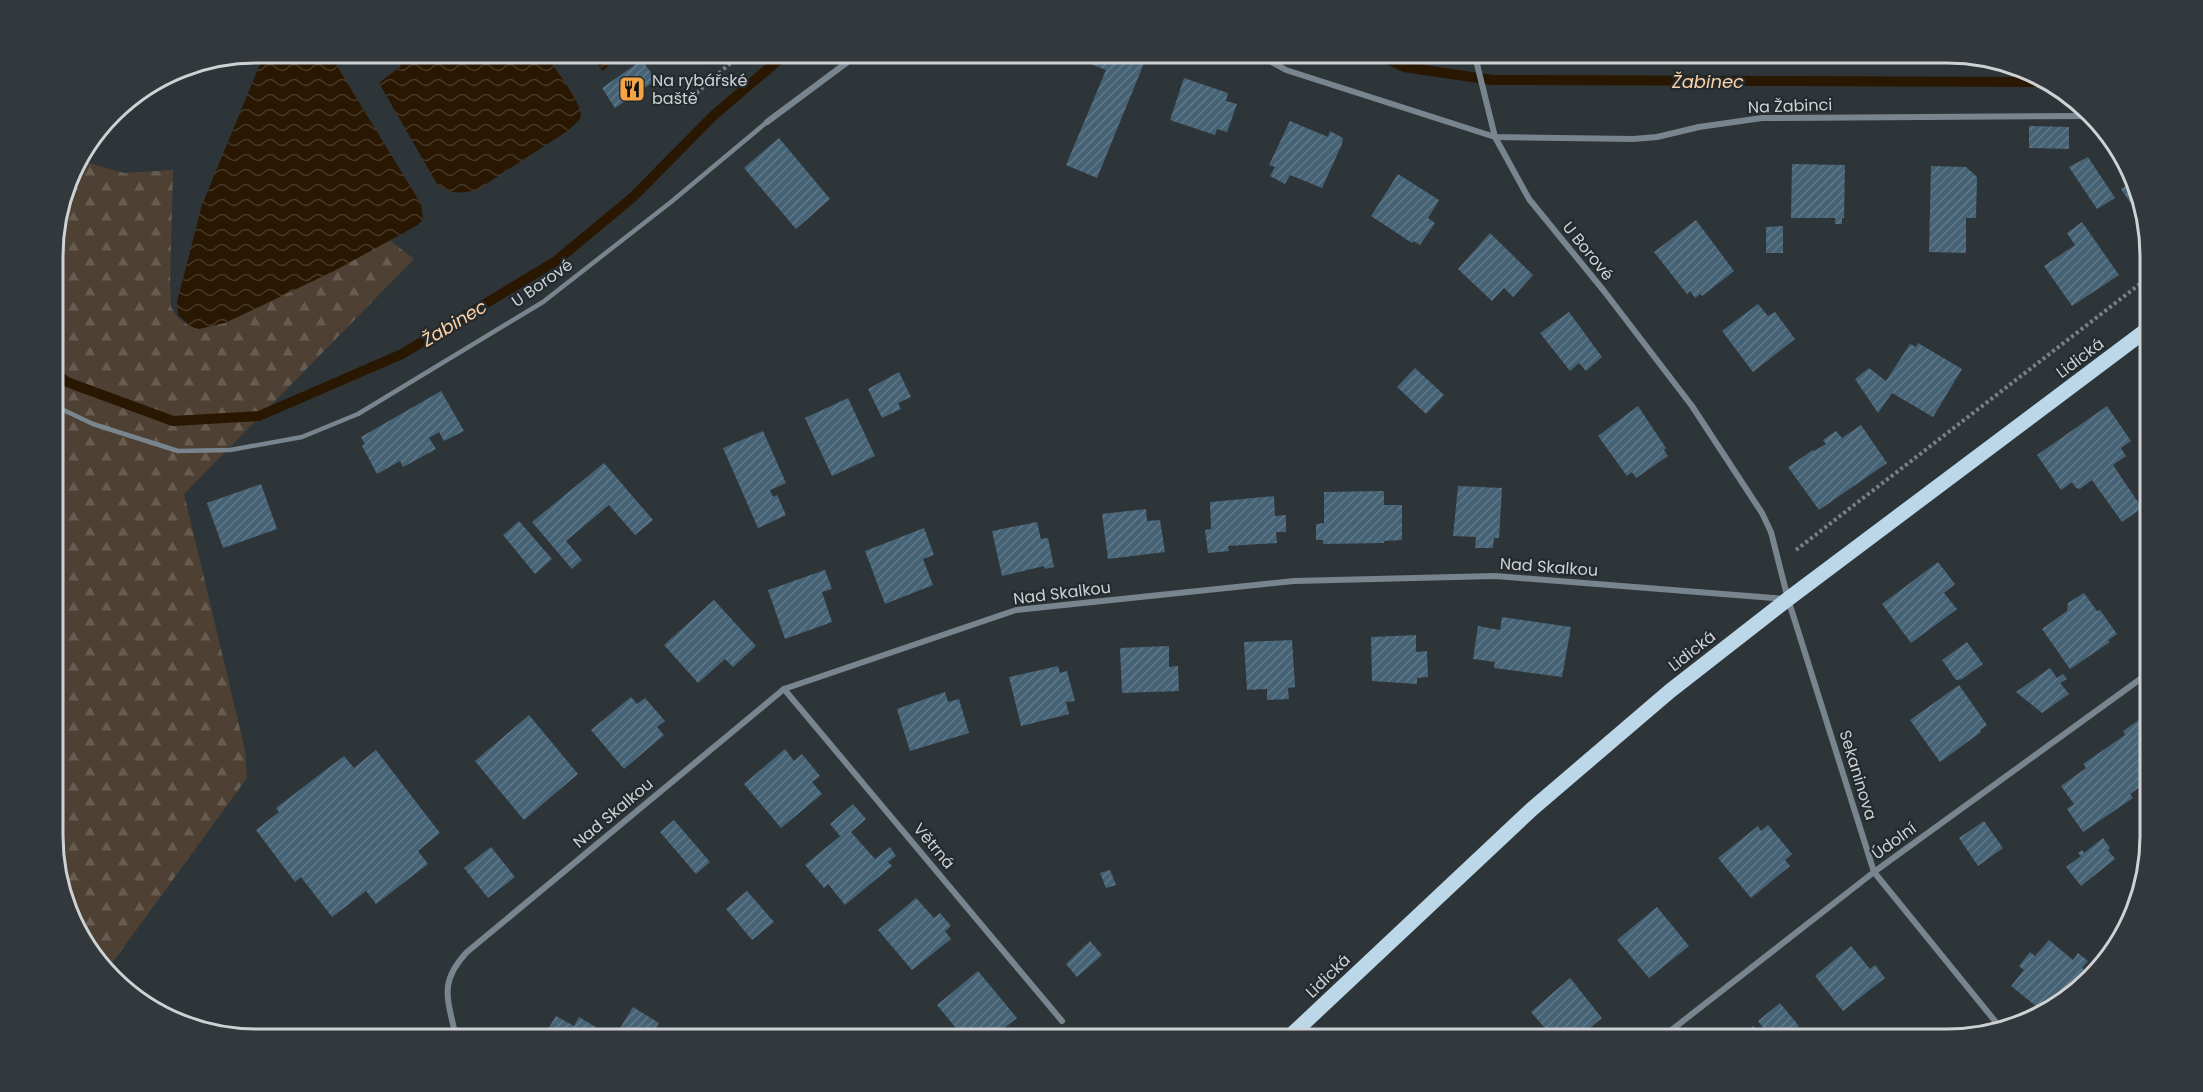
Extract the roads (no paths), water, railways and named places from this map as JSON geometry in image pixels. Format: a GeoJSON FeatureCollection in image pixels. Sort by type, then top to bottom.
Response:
{"type":"FeatureCollection","features":[{"type":"Feature","properties":{"kind":"main road","name":"Lidická"},"geometry":{"type":"LineString","coordinates":[[1298,1029],[1532,809],[1670,691],[1788,599],[2140,335]]}},
{"type":"Feature","properties":{"kind":"street","name":"U Borové"},"geometry":{"type":"LineString","coordinates":[[767,122],[846,63]]}},
{"type":"Feature","properties":{"kind":"street"},"geometry":{"type":"LineString","coordinates":[[1274,63],[1286,70],[1495,137]]}},
{"type":"Feature","properties":{"kind":"street","name":"U Borové"},"geometry":{"type":"LineString","coordinates":[[1476,63],[1495,137],[1529,199],[1604,291],[1698,416],[1762,513],[1771,532],[1788,599]]}},
{"type":"Feature","properties":{"kind":"street","name":"Na Žabinci"},"geometry":{"type":"LineString","coordinates":[[1495,137],[1633,139],[1657,137],[1700,127],[1762,118],[2079,116]]}},
{"type":"Feature","properties":{"kind":"street","name":"Nad Skalkou"},"geometry":{"type":"LineString","coordinates":[[454,1029],[447,991],[448,977],[454,965],[784,689],[1016,610],[1294,581],[1495,576],[1788,599]]}},
{"type":"Feature","properties":{"kind":"street","name":"Sekaninova"},"geometry":{"type":"LineString","coordinates":[[1788,599],[1874,872],[1996,1022]]}},
{"type":"Feature","properties":{"kind":"street","name":"Údolní"},"geometry":{"type":"LineString","coordinates":[[1673,1029],[1874,872],[2140,679]]}},
{"type":"Feature","properties":{"kind":"street","name":"Větrná"},"geometry":{"type":"LineString","coordinates":[[784,689],[1062,1021]]}},
{"type":"Feature","properties":{"kind":"lane","name":"U Borové"},"geometry":{"type":"LineString","coordinates":[[63,410],[93,424],[178,451],[230,450],[302,437],[358,414],[543,302],[671,202],[767,122]]}},
{"type":"Feature","properties":{"kind":"water"},"geometry":{"type":"Polygon","coordinates":[[[260,63],[335,63],[421,204],[423,219],[418,225],[334,271],[225,323],[199,329],[192,327],[178,315],[177,302],[202,205],[260,63]]]}},
{"type":"Feature","properties":{"kind":"water"},"geometry":{"type":"Polygon","coordinates":[[[399,63],[551,63],[572,93],[581,116],[569,130],[477,190],[451,191],[437,184],[379,83],[401,66],[399,63]]]}},
{"type":"Feature","properties":{"kind":"water"},"geometry":{"type":"Polygon","coordinates":[[[597,63],[612,63],[602,71],[597,63]]]}},
{"type":"Feature","properties":{"kind":"waterway","name":"Žabinec"},"geometry":{"type":"LineString","coordinates":[[63,379],[173,421],[259,416],[402,354],[556,261],[633,197],[714,115],[775,63]]}},
{"type":"Feature","properties":{"kind":"waterway","name":"Žabinec"},"geometry":{"type":"LineString","coordinates":[[1395,63],[1404,67],[1492,80],[2030,82]]}},
{"type":"Feature","properties":{"kind":"place","name":"Na rybářské baště"},"geometry":{"type":"Point","coordinates":[632,89]}}]}
